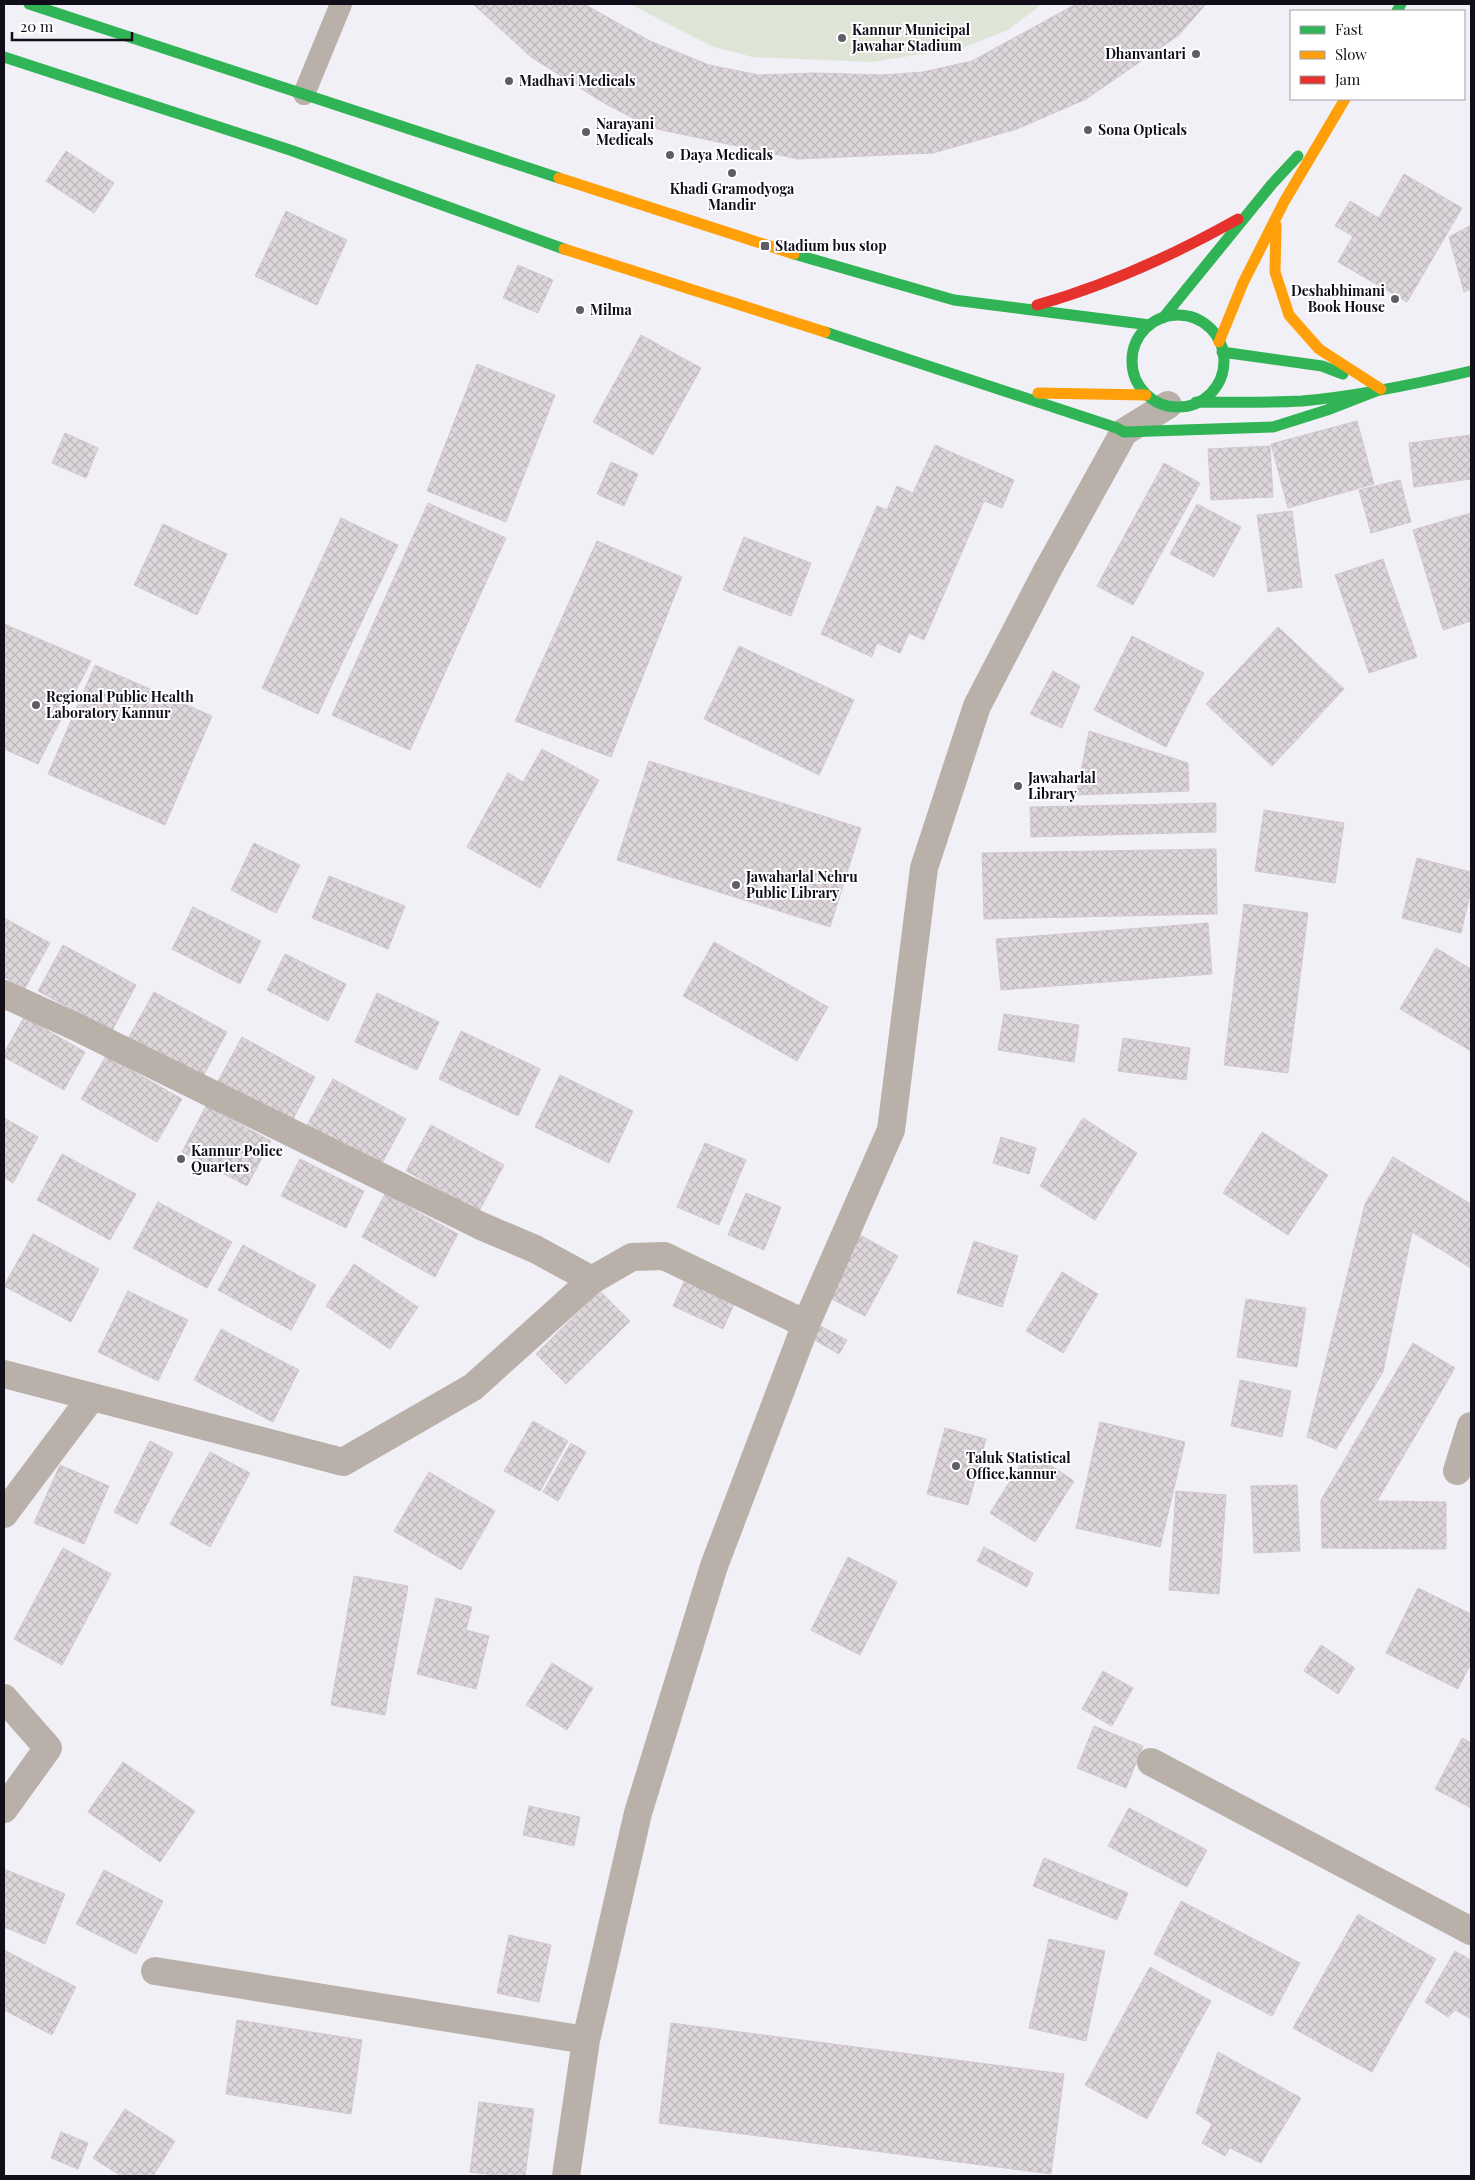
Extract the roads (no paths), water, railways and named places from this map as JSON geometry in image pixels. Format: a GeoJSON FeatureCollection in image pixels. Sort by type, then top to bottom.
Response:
{"type":"FeatureCollection","features":[{"type":"Feature","properties":{"kind":"main road"},"geometry":{"type":"LineString","coordinates":[[29,4],[765,246],[954,300],[1150,325]]}},
{"type":"Feature","properties":{"kind":"main road"},"geometry":{"type":"LineString","coordinates":[[4,57],[293,151],[593,260],[790,320],[1010,392],[1124,432],[1273,427],[1327,410],[1381,389]]}},
{"type":"Feature","properties":{"kind":"main road"},"geometry":{"type":"LineString","coordinates":[[1010,392],[1157,400],[1175,407],[1190,405],[1205,398],[1216,387],[1222,373],[1221,347],[1242,283],[1276,219],[1344,100]]}},
{"type":"Feature","properties":{"kind":"main road"},"geometry":{"type":"LineString","coordinates":[[1163,318],[1272,184],[1334,118]]}},
{"type":"Feature","properties":{"kind":"main road"},"geometry":{"type":"LineString","coordinates":[[1024,309],[1081,294],[1136,272],[1196,243],[1251,211]]}},
{"type":"Feature","properties":{"kind":"main road"},"geometry":{"type":"LineString","coordinates":[[1276,219],[1275,272],[1289,315],[1319,349],[1381,389]]}},
{"type":"Feature","properties":{"kind":"main road"},"geometry":{"type":"LineString","coordinates":[[1157,400],[1137,382],[1132,368],[1132,354],[1136,340],[1150,325],[1163,318],[1183,315],[1198,320],[1210,329],[1221,347],[1322,366],[1381,389]]}},
{"type":"Feature","properties":{"kind":"main road"},"geometry":{"type":"LineString","coordinates":[[1196,402],[1279,402],[1324,398],[1412,385],[1470,372]]}},
{"type":"Feature","properties":{"kind":"street"},"geometry":{"type":"LineString","coordinates":[[566,2176],[586,2040],[638,1813],[708,1585],[806,1324],[890,1130],[924,868],[977,706],[1047,572],[1124,432],[1157,400]]}},
{"type":"Feature","properties":{"kind":"street"},"geometry":{"type":"LineString","coordinates":[[4,994],[82,1030],[472,1222],[535,1249],[592,1280]]}},
{"type":"Feature","properties":{"kind":"street"},"geometry":{"type":"LineString","coordinates":[[4,1374],[343,1462],[473,1387],[592,1280],[632,1256],[664,1256],[806,1324]]}},
{"type":"Feature","properties":{"kind":"street"},"geometry":{"type":"LineString","coordinates":[[4,1514],[91,1398]]}},
{"type":"Feature","properties":{"kind":"street"},"geometry":{"type":"LineString","coordinates":[[1457,1471],[1471,1426]]}},
{"type":"Feature","properties":{"kind":"street"},"geometry":{"type":"LineString","coordinates":[[4,1698],[48,1748],[4,1809]]}},
{"type":"Feature","properties":{"kind":"street"},"geometry":{"type":"LineString","coordinates":[[1151,1762],[1471,1931]]}},
{"type":"Feature","properties":{"kind":"street"},"geometry":{"type":"LineString","coordinates":[[155,1971],[586,2040]]}},
{"type":"Feature","properties":{"kind":"lane"},"geometry":{"type":"LineString","coordinates":[[304,94],[341,4]]}},
{"type":"Feature","properties":{"kind":"place","name":"Kannur Municipal Jawahar Stadium"},"geometry":{"type":"Point","coordinates":[842,38]}},
{"type":"Feature","properties":{"kind":"place","name":"Dhanvantari"},"geometry":{"type":"Point","coordinates":[1196,54]}},
{"type":"Feature","properties":{"kind":"place","name":"Madhavi Medicals"},"geometry":{"type":"Point","coordinates":[509,81]}},
{"type":"Feature","properties":{"kind":"place","name":"Sona Opticals"},"geometry":{"type":"Point","coordinates":[1088,130]}},
{"type":"Feature","properties":{"kind":"place","name":"Narayani Medicals"},"geometry":{"type":"Point","coordinates":[586,132]}},
{"type":"Feature","properties":{"kind":"place","name":"Daya Medicals"},"geometry":{"type":"Point","coordinates":[670,155]}},
{"type":"Feature","properties":{"kind":"place","name":"Khadi Gramodyoga Mandir"},"geometry":{"type":"Point","coordinates":[732,173]}},
{"type":"Feature","properties":{"kind":"place","name":"Stadium bus stop"},"geometry":{"type":"Point","coordinates":[765,246]}},
{"type":"Feature","properties":{"kind":"place","name":"Deshabhimani Book House"},"geometry":{"type":"Point","coordinates":[1395,299]}},
{"type":"Feature","properties":{"kind":"place","name":"Milma"},"geometry":{"type":"Point","coordinates":[580,310]}},
{"type":"Feature","properties":{"kind":"place","name":"Regional Public Health Laboratory Kannur"},"geometry":{"type":"Point","coordinates":[36,705]}},
{"type":"Feature","properties":{"kind":"place","name":"Jawaharlal Library"},"geometry":{"type":"Point","coordinates":[1018,786]}},
{"type":"Feature","properties":{"kind":"place","name":"Jawaharlal Nehru Public Library"},"geometry":{"type":"Point","coordinates":[736,885]}},
{"type":"Feature","properties":{"kind":"place","name":"Kannur Police Quarters"},"geometry":{"type":"Point","coordinates":[181,1159]}},
{"type":"Feature","properties":{"kind":"place","name":"Taluk Statistical Office,kannur"},"geometry":{"type":"Point","coordinates":[956,1466]}}]}
